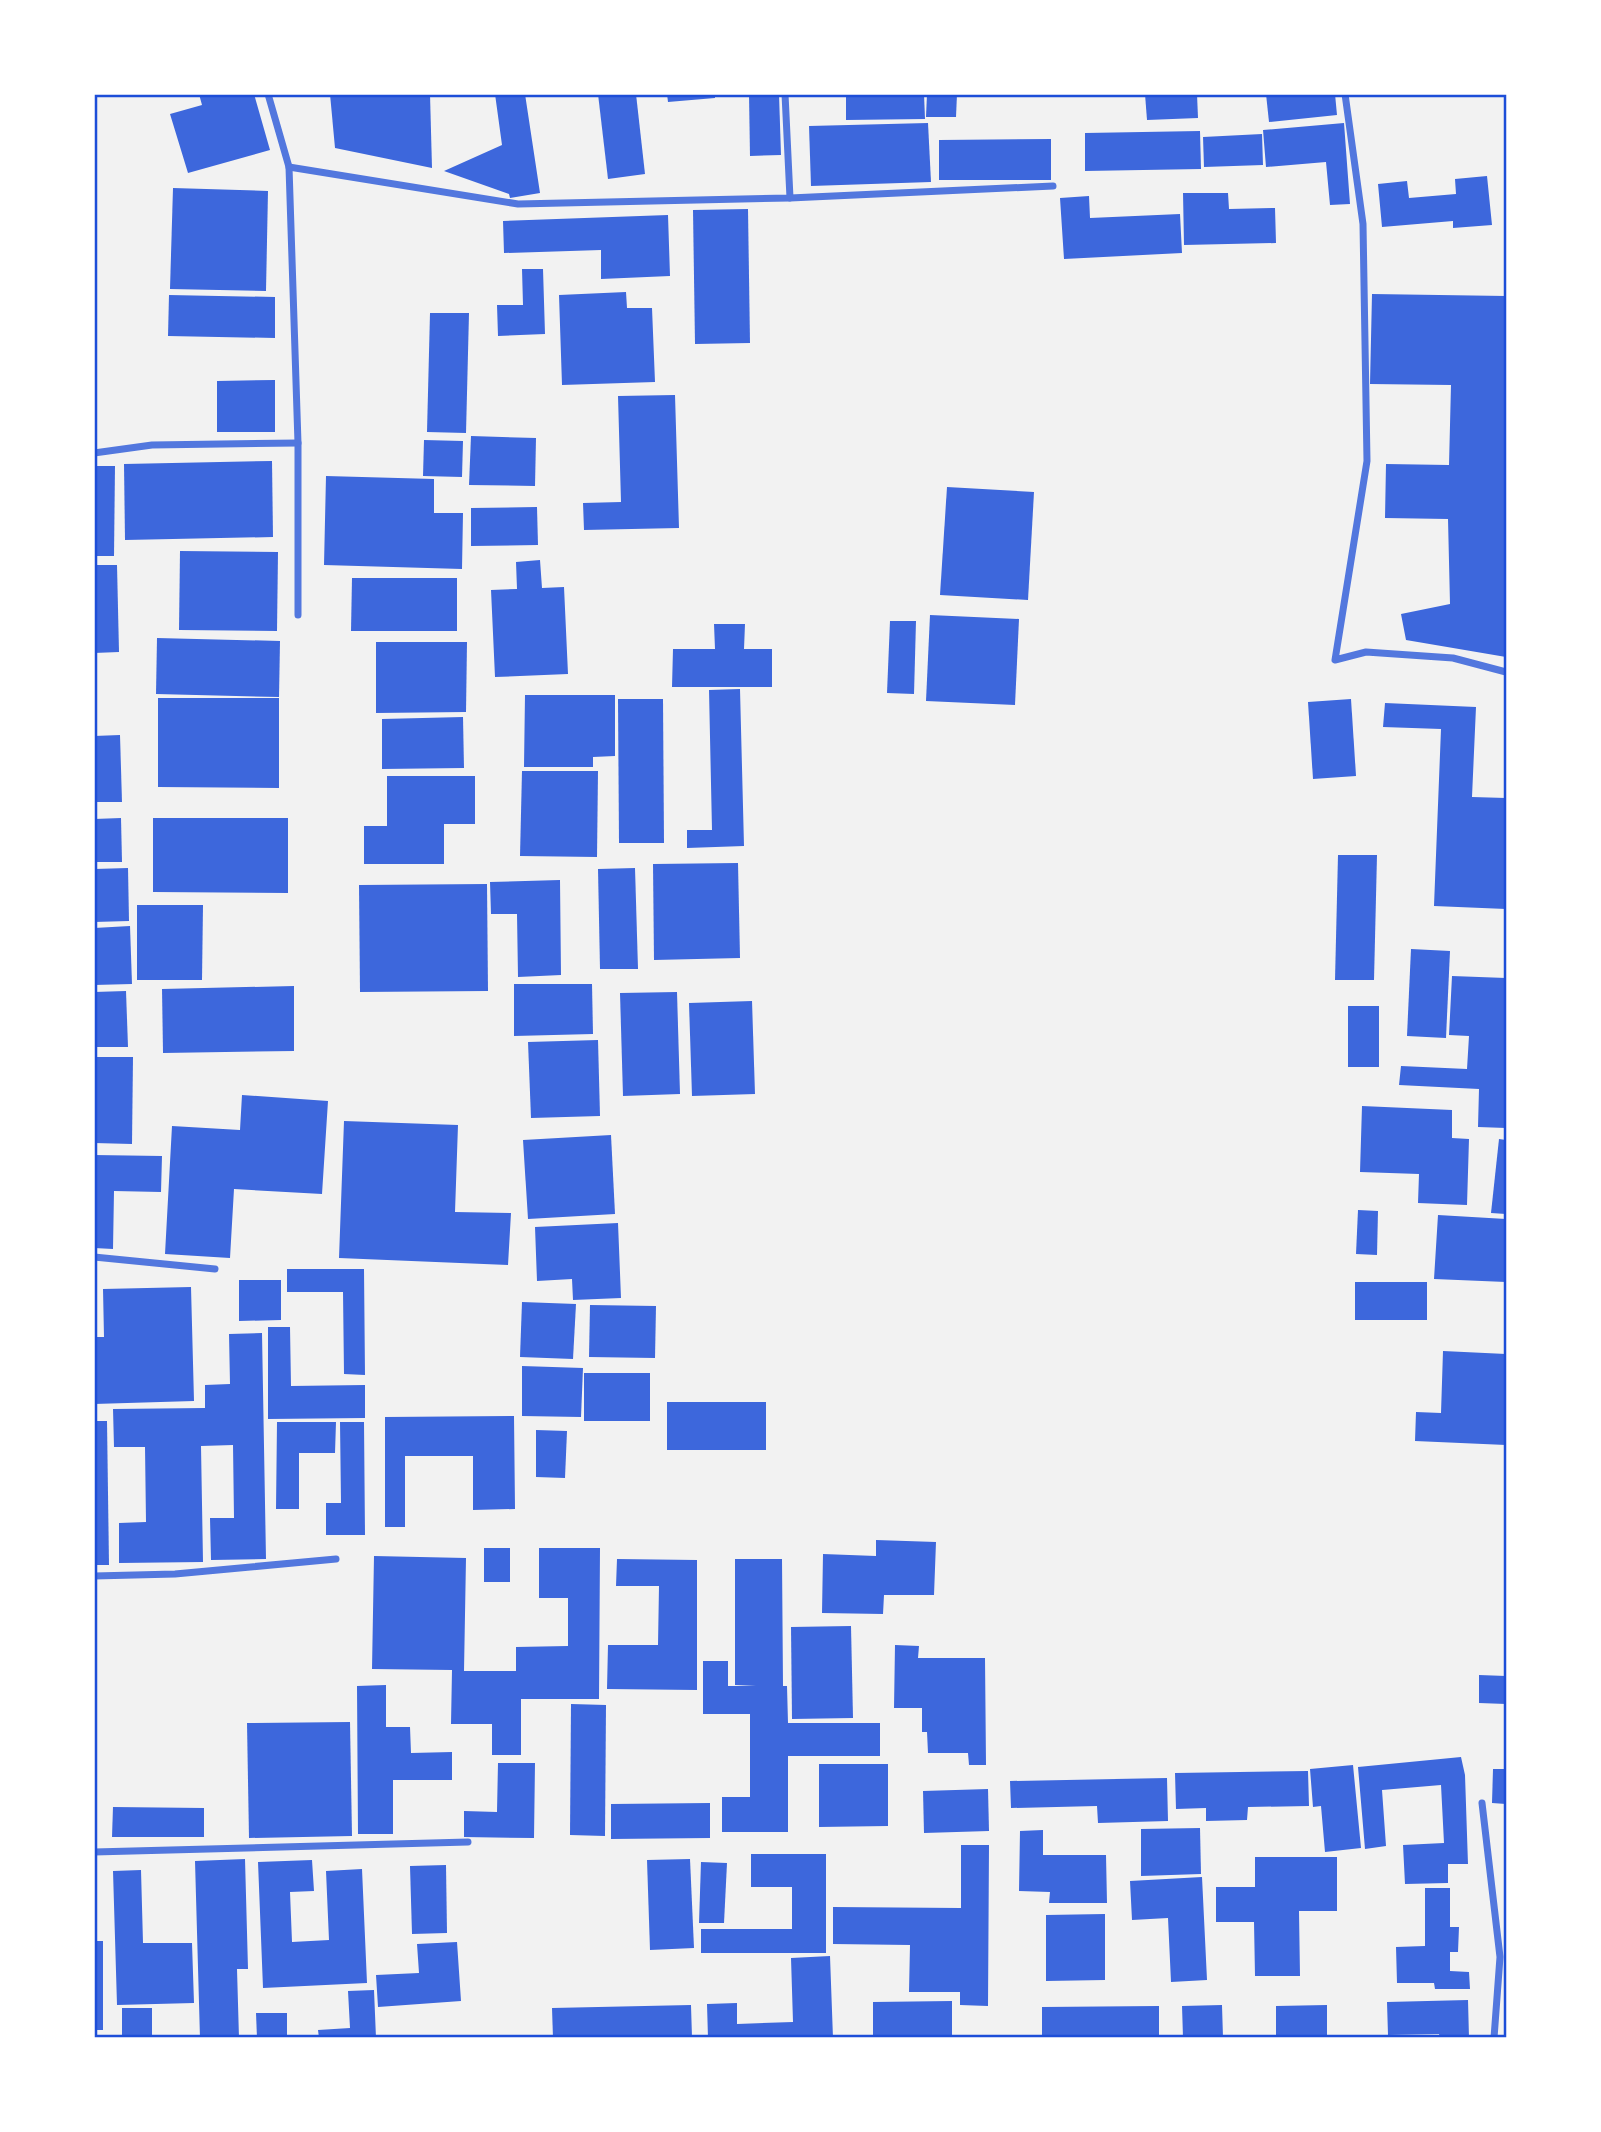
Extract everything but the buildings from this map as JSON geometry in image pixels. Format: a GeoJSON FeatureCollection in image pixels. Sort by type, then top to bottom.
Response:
{"type":"FeatureCollection","features":[{"type":"Feature","properties":{"kind":"street"},"geometry":{"type":"LineString","coordinates":[[268,94],[289,167],[298,443],[298,615]]}},
{"type":"Feature","properties":{"kind":"street"},"geometry":{"type":"LineString","coordinates":[[785,94],[790,198]]}},
{"type":"Feature","properties":{"kind":"street"},"geometry":{"type":"LineString","coordinates":[[1345,94],[1363,224],[1367,461],[1335,660],[1366,652],[1453,658],[1507,672]]}},
{"type":"Feature","properties":{"kind":"street"},"geometry":{"type":"LineString","coordinates":[[289,167],[518,204],[790,198],[1053,186]]}},
{"type":"Feature","properties":{"kind":"street"},"geometry":{"type":"LineString","coordinates":[[94,453],[152,445],[298,443]]}},
{"type":"Feature","properties":{"kind":"street"},"geometry":{"type":"LineString","coordinates":[[94,1257],[215,1269]]}},
{"type":"Feature","properties":{"kind":"street"},"geometry":{"type":"LineString","coordinates":[[94,1576],[175,1574],[336,1559]]}},
{"type":"Feature","properties":{"kind":"street"},"geometry":{"type":"LineString","coordinates":[[1482,1803],[1500,1957],[1494,2038]]}},
{"type":"Feature","properties":{"kind":"street"},"geometry":{"type":"LineString","coordinates":[[94,1852],[468,1842]]}}]}
